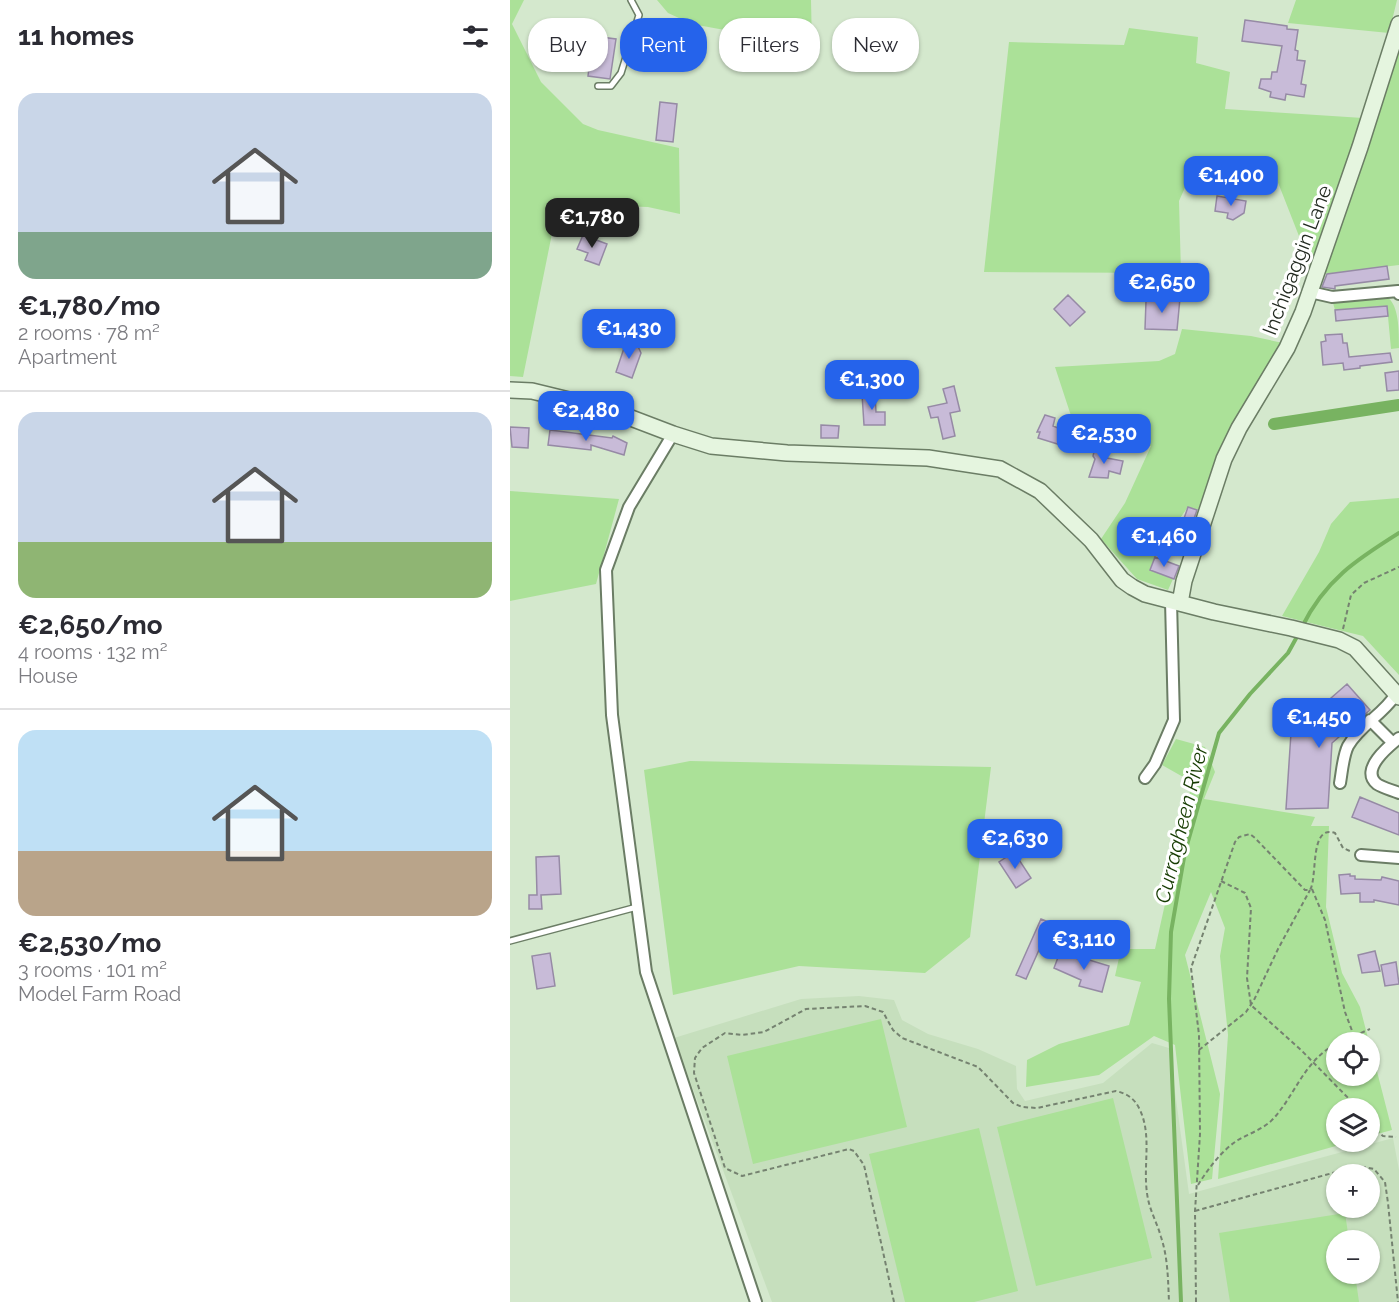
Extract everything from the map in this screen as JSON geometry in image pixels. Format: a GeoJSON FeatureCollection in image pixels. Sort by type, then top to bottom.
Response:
{"type":"FeatureCollection","features":[{"type":"Feature","properties":{"kind":"main road","name":"Inchigaggin Lane"},"geometry":{"type":"LineString","coordinates":[[1176,602],[1224,459],[1239,428],[1287,348],[1310,292],[1399,24]]}},
{"type":"Feature","properties":{"kind":"main road"},"geometry":{"type":"LineString","coordinates":[[510,390],[532,391],[610,410],[711,446],[788,453],[928,458],[1000,469],[1040,490],[1091,540],[1122,580],[1145,594],[1339,640],[1355,648],[1398,696]]}},
{"type":"Feature","properties":{"kind":"street"},"geometry":{"type":"LineString","coordinates":[[1310,292],[1332,297],[1398,291],[1399,294]]}},
{"type":"Feature","properties":{"kind":"street"},"geometry":{"type":"LineString","coordinates":[[673,434],[629,507],[606,570],[612,716],[646,972],[756,1302]]}},
{"type":"Feature","properties":{"kind":"street"},"geometry":{"type":"LineString","coordinates":[[1145,778],[1155,764],[1174,720],[1176,602]]}},
{"type":"Feature","properties":{"kind":"street"},"geometry":{"type":"LineString","coordinates":[[1340,783],[1348,747],[1370,720],[1398,696]]}},
{"type":"Feature","properties":{"kind":"street"},"geometry":{"type":"LineString","coordinates":[[1370,720],[1396,741],[1381,753],[1371,776],[1379,785],[1399,793]]}},
{"type":"Feature","properties":{"kind":"street"},"geometry":{"type":"LineString","coordinates":[[1361,855],[1399,858]]}},
{"type":"Feature","properties":{"kind":"lane"},"geometry":{"type":"LineString","coordinates":[[598,86],[611,86],[621,73],[639,15],[631,0]]}},
{"type":"Feature","properties":{"kind":"lane"},"geometry":{"type":"LineString","coordinates":[[510,941],[638,907]]}},
{"type":"Feature","properties":{"kind":"path"},"geometry":{"type":"LineString","coordinates":[[1339,640],[1351,595],[1364,583],[1399,567]]}},
{"type":"Feature","properties":{"kind":"path"},"geometry":{"type":"LineString","coordinates":[[1199,1050],[1246,1012],[1251,1005],[1311,889],[1317,844],[1322,835],[1327,832],[1335,833],[1342,848],[1361,855]]}},
{"type":"Feature","properties":{"kind":"path"},"geometry":{"type":"LineString","coordinates":[[1196,1302],[1195,1211],[1200,1134],[1199,1026],[1191,968],[1221,880],[1239,837],[1250,834],[1305,890],[1311,889]]}},
{"type":"Feature","properties":{"kind":"path"},"geometry":{"type":"LineString","coordinates":[[1221,880],[1245,893],[1251,908],[1247,978],[1251,1005],[1348,1098]]}},
{"type":"Feature","properties":{"kind":"path"},"geometry":{"type":"LineString","coordinates":[[1311,889],[1325,920],[1345,1012],[1353,1032]]}},
{"type":"Feature","properties":{"kind":"path"},"geometry":{"type":"LineString","coordinates":[[894,1302],[864,1165],[854,1151],[849,1149],[817,1156],[742,1176],[725,1168],[694,1073],[696,1058],[712,1041],[725,1033],[742,1035],[764,1032],[806,1009],[865,1006],[883,1012],[893,1030],[902,1038],[978,1067],[1013,1102],[1022,1107],[1036,1108],[1116,1091],[1125,1093],[1132,1098],[1140,1110],[1147,1130],[1145,1173],[1147,1195],[1150,1213],[1161,1236],[1167,1264],[1168,1302]]}},
{"type":"Feature","properties":{"kind":"path"},"geometry":{"type":"LineString","coordinates":[[1362,1032],[1370,1029]]}},
{"type":"Feature","properties":{"kind":"path"},"geometry":{"type":"LineString","coordinates":[[1196,1188],[1208,1170],[1236,1141],[1272,1120],[1312,1061],[1326,1050]]}},
{"type":"Feature","properties":{"kind":"path"},"geometry":{"type":"LineString","coordinates":[[1380,1133],[1383,1136],[1396,1137]]}},
{"type":"Feature","properties":{"kind":"path"},"geometry":{"type":"LineString","coordinates":[[1195,1211],[1358,1166],[1374,1169],[1385,1182],[1389,1203],[1398,1302]]}},
{"type":"Feature","properties":{"kind":"shaded area"},"geometry":{"type":"Polygon","coordinates":[[[859,996],[894,1000],[902,1020],[928,1034],[978,1049],[1016,1066],[1017,1089],[1025,1101],[1103,1083],[1152,1043],[1169,1048],[1189,1194],[1342,1152],[1380,1152],[1380,1142],[1393,1138],[1399,1170],[1399,1302],[772,1302],[674,1038],[801,999],[859,996]]]}},
{"type":"Feature","properties":{"kind":"green space"},"geometry":{"type":"Polygon","coordinates":[[[510,0],[524,0],[512,24],[528,56],[528,72],[536,72],[541,82],[583,124],[598,130],[679,148],[680,214],[648,207],[558,204],[523,377],[510,376],[510,0]]]}},
{"type":"Feature","properties":{"kind":"green space"},"geometry":{"type":"Polygon","coordinates":[[[657,0],[811,0],[811,18],[719,18],[719,29],[707,27],[707,18],[679,18],[668,13],[657,0]]]}},
{"type":"Feature","properties":{"kind":"green space"},"geometry":{"type":"Polygon","coordinates":[[[1296,0],[1397,0],[1389,33],[1288,23],[1296,0]]]}},
{"type":"Feature","properties":{"kind":"green space"},"geometry":{"type":"Polygon","coordinates":[[[1129,28],[1198,37],[1196,63],[1230,72],[1225,109],[1363,118],[1319,255],[1310,256],[1308,259],[1277,180],[1191,174],[1179,201],[1181,273],[984,272],[1009,42],[1124,45],[1129,28]]]}},
{"type":"Feature","properties":{"kind":"green space"},"geometry":{"type":"Polygon","coordinates":[[[1399,41],[1399,265],[1324,274],[1399,41]]]}},
{"type":"Feature","properties":{"kind":"green space"},"geometry":{"type":"Polygon","coordinates":[[[1387,297],[1396,312],[1399,348],[1391,349],[1387,306],[1335,310],[1333,303],[1387,297]]]}},
{"type":"Feature","properties":{"kind":"green space"},"geometry":{"type":"Polygon","coordinates":[[[1182,329],[1251,336],[1283,343],[1220,451],[1198,510],[1188,507],[1178,521],[1168,526],[1150,570],[1173,579],[1168,590],[1137,579],[1101,539],[1125,503],[1151,446],[1076,431],[1055,367],[1159,361],[1175,354],[1182,329]]]}},
{"type":"Feature","properties":{"kind":"green space"},"geometry":{"type":"Polygon","coordinates":[[[510,491],[619,499],[596,584],[510,601],[510,491]]]}},
{"type":"Feature","properties":{"kind":"green space"},"geometry":{"type":"Polygon","coordinates":[[[1399,498],[1399,675],[1363,636],[1282,616],[1319,552],[1331,524],[1350,502],[1399,498]]]}},
{"type":"Feature","properties":{"kind":"green space"},"geometry":{"type":"Polygon","coordinates":[[[1176,739],[1205,747],[1215,772],[1204,799],[1315,817],[1311,826],[1329,826],[1326,907],[1342,973],[1360,1007],[1366,1032],[1326,1032],[1326,1086],[1380,1086],[1380,1083],[1392,1130],[1380,1133],[1380,1098],[1326,1098],[1326,1149],[1218,1179],[1228,1035],[1220,956],[1225,928],[1211,892],[1185,955],[1220,1094],[1212,1179],[1191,1184],[1175,1045],[1154,1036],[1099,1075],[1026,1087],[1027,1060],[1059,1044],[1129,1025],[1141,982],[1115,976],[1121,949],[1155,949],[1192,782],[1162,765],[1176,739]]]}},
{"type":"Feature","properties":{"kind":"green space"},"geometry":{"type":"Polygon","coordinates":[[[690,761],[991,767],[970,937],[925,973],[799,966],[673,995],[644,770],[690,761]]]}},
{"type":"Feature","properties":{"kind":"green space"},"geometry":{"type":"Polygon","coordinates":[[[881,1019],[907,1127],[753,1164],[727,1056],[881,1019]]]}},
{"type":"Feature","properties":{"kind":"green space"},"geometry":{"type":"Polygon","coordinates":[[[1113,1098],[1152,1258],[1036,1286],[997,1127],[1113,1098]]]}},
{"type":"Feature","properties":{"kind":"green space"},"geometry":{"type":"Polygon","coordinates":[[[979,1128],[1018,1291],[974,1302],[905,1302],[869,1154],[979,1128]]]}},
{"type":"Feature","properties":{"kind":"green space"},"geometry":{"type":"Polygon","coordinates":[[[1326,1216],[1326,1218],[1346,1218],[1348,1230],[1326,1230],[1326,1284],[1356,1284],[1359,1302],[1230,1302],[1219,1233],[1326,1216]]]}},
{"type":"Feature","properties":{"kind":"building"},"geometry":{"type":"Polygon","coordinates":[[[1245,20],[1287,26],[1287,29],[1298,30],[1295,50],[1298,51],[1297,60],[1305,61],[1301,84],[1306,85],[1304,97],[1286,94],[1285,100],[1270,97],[1271,92],[1259,88],[1261,79],[1271,79],[1272,72],[1277,72],[1282,46],[1242,41],[1245,20]]]}},
{"type":"Feature","properties":{"kind":"building"},"geometry":{"type":"Polygon","coordinates":[[[608,38],[616,39],[610,79],[588,76],[588,72],[608,72],[608,38]]]}},
{"type":"Feature","properties":{"kind":"building"},"geometry":{"type":"Polygon","coordinates":[[[660,102],[677,104],[673,142],[656,140],[660,102]]]}},
{"type":"Feature","properties":{"kind":"building"},"geometry":{"type":"Polygon","coordinates":[[[1217,196],[1246,201],[1244,213],[1233,220],[1227,218],[1228,213],[1215,211],[1217,196]]]}},
{"type":"Feature","properties":{"kind":"building"},"geometry":{"type":"Polygon","coordinates":[[[583,235],[607,244],[599,265],[585,260],[588,253],[577,249],[583,235]]]}},
{"type":"Feature","properties":{"kind":"building"},"geometry":{"type":"Polygon","coordinates":[[[1387,266],[1389,279],[1335,286],[1335,289],[1322,287],[1327,274],[1387,266]]]}},
{"type":"Feature","properties":{"kind":"building"},"geometry":{"type":"Polygon","coordinates":[[[1068,295],[1085,312],[1070,326],[1054,309],[1068,295]]]}},
{"type":"Feature","properties":{"kind":"building"},"geometry":{"type":"Polygon","coordinates":[[[1166,298],[1180,298],[1177,330],[1145,329],[1146,301],[1166,301],[1166,298]]]}},
{"type":"Feature","properties":{"kind":"building"},"geometry":{"type":"Polygon","coordinates":[[[1387,306],[1388,316],[1336,321],[1335,310],[1387,306]]]}},
{"type":"Feature","properties":{"kind":"building"},"geometry":{"type":"Polygon","coordinates":[[[1342,334],[1343,343],[1347,343],[1349,357],[1390,353],[1392,362],[1344,370],[1343,363],[1323,365],[1321,342],[1326,341],[1325,335],[1342,334]]]}},
{"type":"Feature","properties":{"kind":"building"},"geometry":{"type":"Polygon","coordinates":[[[636,342],[641,353],[632,378],[616,372],[624,348],[636,342]]]}},
{"type":"Feature","properties":{"kind":"building"},"geometry":{"type":"Polygon","coordinates":[[[1399,371],[1399,390],[1387,391],[1385,373],[1399,371]]]}},
{"type":"Feature","properties":{"kind":"building"},"geometry":{"type":"Polygon","coordinates":[[[954,386],[960,411],[950,413],[955,436],[943,439],[938,417],[931,418],[928,407],[947,403],[943,389],[954,386]]]}},
{"type":"Feature","properties":{"kind":"building"},"geometry":{"type":"Polygon","coordinates":[[[862,394],[875,394],[876,412],[885,412],[885,425],[864,425],[862,394]]]}},
{"type":"Feature","properties":{"kind":"building"},"geometry":{"type":"Polygon","coordinates":[[[1045,415],[1055,418],[1053,426],[1068,432],[1064,446],[1038,438],[1040,432],[1037,432],[1045,415]]]}},
{"type":"Feature","properties":{"kind":"building"},"geometry":{"type":"Polygon","coordinates":[[[821,425],[839,426],[838,438],[821,438],[821,425]]]}},
{"type":"Feature","properties":{"kind":"building"},"geometry":{"type":"Polygon","coordinates":[[[510,427],[529,428],[528,448],[512,447],[510,427]]]}},
{"type":"Feature","properties":{"kind":"building"},"geometry":{"type":"Polygon","coordinates":[[[550,430],[612,438],[613,436],[627,443],[624,455],[591,445],[591,450],[548,445],[550,430]]]}},
{"type":"Feature","properties":{"kind":"building"},"geometry":{"type":"Polygon","coordinates":[[[1095,447],[1103,448],[1107,458],[1123,461],[1120,474],[1109,471],[1108,478],[1089,477],[1095,459],[1093,456],[1095,447]]]}},
{"type":"Feature","properties":{"kind":"building"},"geometry":{"type":"Polygon","coordinates":[[[1188,507],[1197,510],[1190,530],[1181,527],[1188,507]]]}},
{"type":"Feature","properties":{"kind":"building"},"geometry":{"type":"Polygon","coordinates":[[[1152,523],[1165,527],[1160,544],[1147,541],[1152,523]]]}},
{"type":"Feature","properties":{"kind":"building"},"geometry":{"type":"Polygon","coordinates":[[[1155,557],[1179,566],[1174,579],[1150,570],[1155,557]]]}},
{"type":"Feature","properties":{"kind":"building"},"geometry":{"type":"Polygon","coordinates":[[[1347,684],[1370,710],[1332,743],[1328,808],[1286,809],[1291,733],[1347,684]]]}},
{"type":"Feature","properties":{"kind":"building"},"geometry":{"type":"Polygon","coordinates":[[[1360,797],[1399,813],[1399,835],[1352,817],[1360,797]]]}},
{"type":"Feature","properties":{"kind":"building"},"geometry":{"type":"Polygon","coordinates":[[[1014,852],[1031,878],[1016,888],[999,862],[1014,852]]]}},
{"type":"Feature","properties":{"kind":"building"},"geometry":{"type":"Polygon","coordinates":[[[559,856],[561,894],[541,895],[542,909],[529,909],[529,895],[537,895],[536,857],[559,856]]]}},
{"type":"Feature","properties":{"kind":"building"},"geometry":{"type":"Polygon","coordinates":[[[1350,874],[1350,876],[1355,876],[1355,879],[1381,880],[1382,877],[1399,881],[1399,905],[1374,900],[1374,902],[1360,902],[1360,893],[1341,894],[1339,875],[1350,874]]]}},
{"type":"Feature","properties":{"kind":"building"},"geometry":{"type":"Polygon","coordinates":[[[1041,919],[1051,923],[1026,979],[1016,975],[1041,919]]]}},
{"type":"Feature","properties":{"kind":"building"},"geometry":{"type":"Polygon","coordinates":[[[1375,951],[1380,971],[1362,973],[1358,955],[1375,951]]]}},
{"type":"Feature","properties":{"kind":"building"},"geometry":{"type":"Polygon","coordinates":[[[1060,952],[1086,962],[1086,959],[1109,966],[1102,992],[1079,986],[1081,980],[1054,968],[1060,952]]]}},
{"type":"Feature","properties":{"kind":"building"},"geometry":{"type":"Polygon","coordinates":[[[550,953],[555,986],[537,989],[532,956],[550,953]]]}},
{"type":"Feature","properties":{"kind":"building"},"geometry":{"type":"Polygon","coordinates":[[[1396,962],[1399,984],[1385,986],[1381,965],[1396,962]]]}},
{"type":"Feature","properties":{"kind":"waterway"},"geometry":{"type":"LineString","coordinates":[[1274,424],[1399,405]]}},
{"type":"Feature","properties":{"kind":"waterway","name":"Curragheen River"},"geometry":{"type":"LineString","coordinates":[[1302,627],[1321,596],[1343,572],[1399,533]]}},
{"type":"Feature","properties":{"kind":"waterway","name":"Curragheen River"},"geometry":{"type":"LineString","coordinates":[[1181,1302],[1169,999],[1171,932],[1185,852],[1219,733],[1250,694],[1288,653],[1299,633]]}}]}
